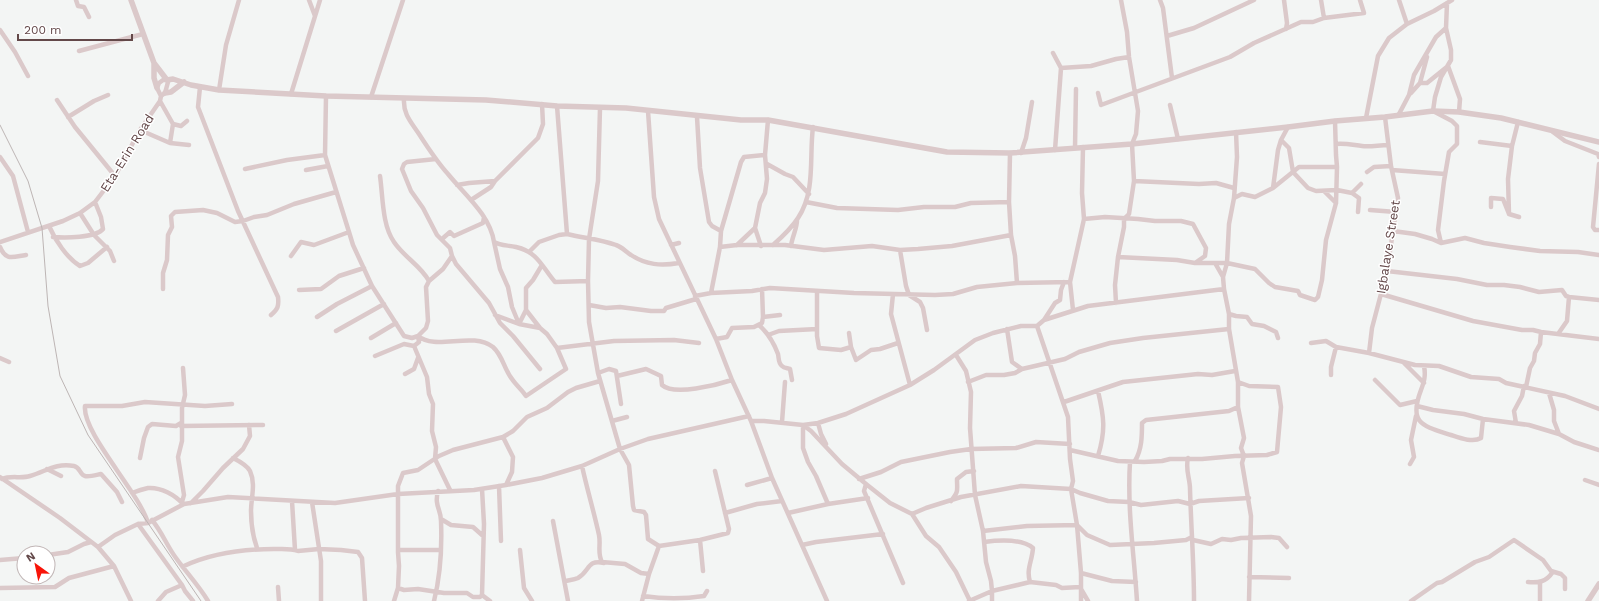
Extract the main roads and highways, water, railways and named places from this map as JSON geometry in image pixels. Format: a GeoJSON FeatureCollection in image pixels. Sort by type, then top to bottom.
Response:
{"type":"FeatureCollection","features":[{"type":"Feature","properties":{"kind":"railway"},"geometry":{"type":"LineString","coordinates":[[0,125],[28,181],[42,228],[48,306],[60,376],[88,435],[201,601]]}}]}
